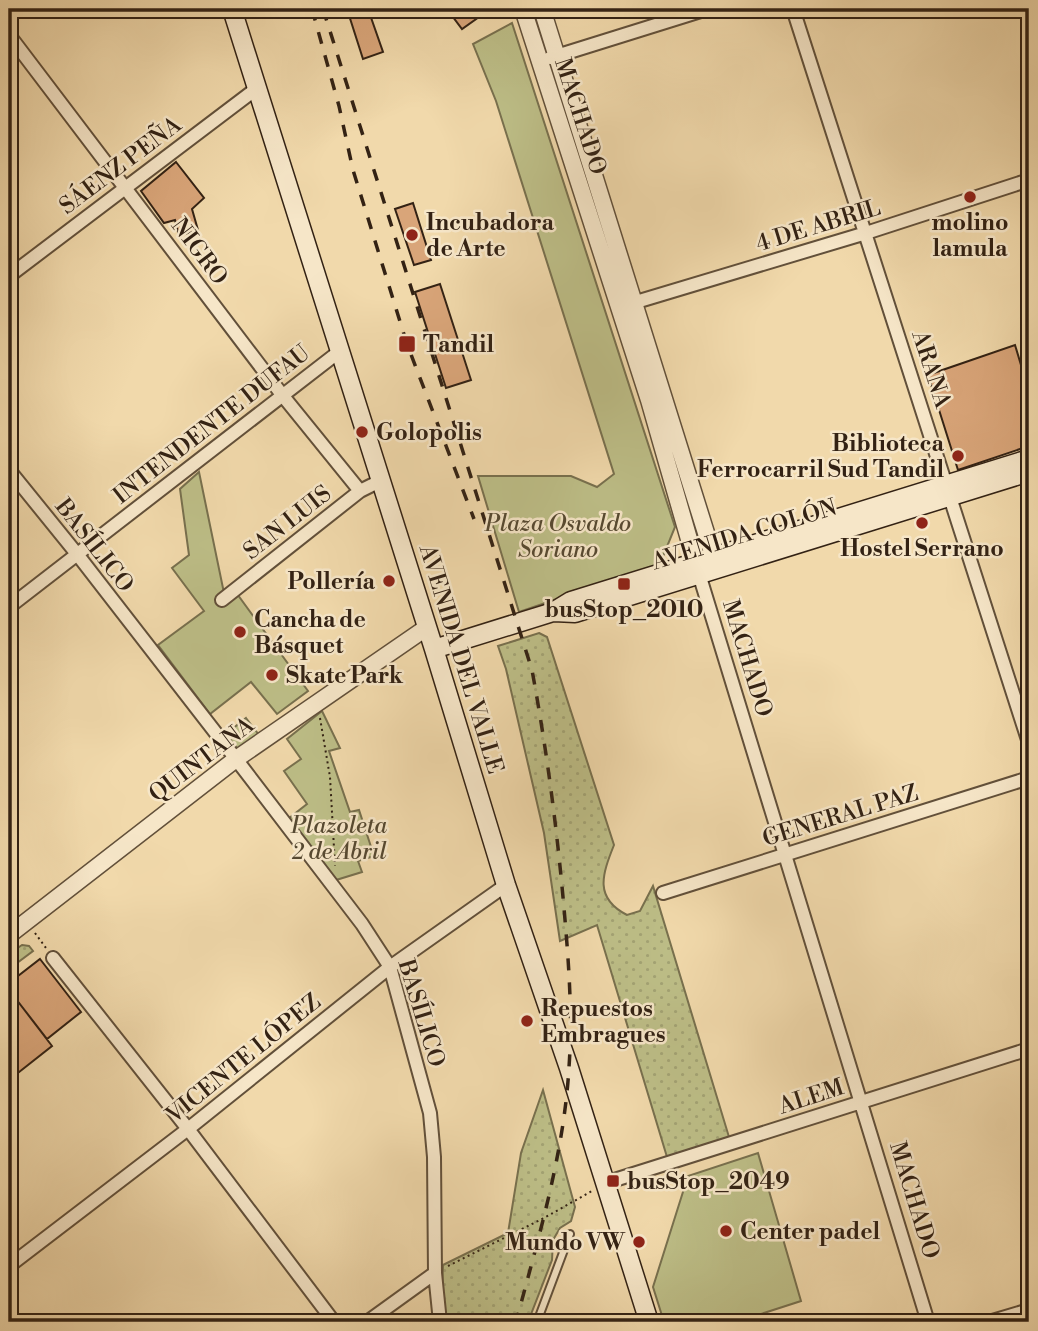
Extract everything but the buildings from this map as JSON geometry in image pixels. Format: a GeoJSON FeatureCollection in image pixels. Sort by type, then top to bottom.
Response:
{"type":"FeatureCollection","features":[{"type":"Feature","properties":{"kind":"main road","name":"AVENIDA DEL VALLE"},"geometry":{"type":"LineString","coordinates":[[232,9],[506,886],[569,1068],[649,1322]]}},
{"type":"Feature","properties":{"kind":"main road","name":"AVENIDA COLÓN"},"geometry":{"type":"LineString","coordinates":[[950,490],[1029,458]]}},
{"type":"Feature","properties":{"kind":"main road","name":"AVENIDA COLÓN"},"geometry":{"type":"LineString","coordinates":[[434,649],[553,611],[571,601],[697,568],[950,490],[1029,472]]}},
{"type":"Feature","properties":{"kind":"street","name":"MACHADO"},"geometry":{"type":"LineString","coordinates":[[523,9],[715,562]]}},
{"type":"Feature","properties":{"kind":"street","name":"MACHADO"},"geometry":{"type":"LineString","coordinates":[[542,9],[697,568],[928,1322]]}},
{"type":"Feature","properties":{"kind":"street"},"geometry":{"type":"LineString","coordinates":[[539,61],[707,9]]}},
{"type":"Feature","properties":{"kind":"street","name":"ARANA"},"geometry":{"type":"LineString","coordinates":[[793,9],[950,490],[1029,743]]}},
{"type":"Feature","properties":{"kind":"street","name":"NIGRO"},"geometry":{"type":"LineString","coordinates":[[9,35],[284,396],[360,491]]}},
{"type":"Feature","properties":{"kind":"street","name":"SÁENZ PEÑA"},"geometry":{"type":"LineString","coordinates":[[9,276],[256,89]]}},
{"type":"Feature","properties":{"kind":"street","name":"4 DE ABRIL"},"geometry":{"type":"LineString","coordinates":[[626,305],[866,233],[1029,180]]}},
{"type":"Feature","properties":{"kind":"street","name":"INTENDENTE DUFAU"},"geometry":{"type":"LineString","coordinates":[[9,607],[340,351]]}},
{"type":"Feature","properties":{"kind":"street","name":"BASÍLICO"},"geometry":{"type":"LineString","coordinates":[[9,470],[236,759],[390,967],[430,1113],[434,1157],[435,1273],[440,1322]]}},
{"type":"Feature","properties":{"kind":"street","name":"SAN LUIS"},"geometry":{"type":"LineString","coordinates":[[222,600],[360,491],[380,481]]}},
{"type":"Feature","properties":{"kind":"street","name":"QUINTANA"},"geometry":{"type":"LineString","coordinates":[[9,935],[236,759],[426,628]]}},
{"type":"Feature","properties":{"kind":"street","name":"GENERAL PAZ"},"geometry":{"type":"LineString","coordinates":[[663,893],[1029,778]]}},
{"type":"Feature","properties":{"kind":"street","name":"VICENTE LÓPEZ"},"geometry":{"type":"LineString","coordinates":[[9,1266],[188,1129],[390,967],[506,886]]}},
{"type":"Feature","properties":{"kind":"street"},"geometry":{"type":"LineString","coordinates":[[53,958],[188,1129],[334,1322]]}},
{"type":"Feature","properties":{"kind":"street","name":"ALEM"},"geometry":{"type":"LineString","coordinates":[[605,1184],[1029,1048]]}},
{"type":"Feature","properties":{"kind":"street"},"geometry":{"type":"LineString","coordinates":[[367,1322],[435,1273]]}},
{"type":"Feature","properties":{"kind":"street"},"geometry":{"type":"LineString","coordinates":[[989,1322],[1029,1310]]}},
{"type":"Feature","properties":{"kind":"lane"},"geometry":{"type":"LineString","coordinates":[[537,1322],[570,1234]]}},
{"type":"Feature","properties":{"kind":"path"},"geometry":{"type":"LineString","coordinates":[[317,704],[330,777],[334,888]]}},
{"type":"Feature","properties":{"kind":"path"},"geometry":{"type":"LineString","coordinates":[[9,898],[21,914]]}},
{"type":"Feature","properties":{"kind":"path"},"geometry":{"type":"LineString","coordinates":[[33,930],[53,958]]}},
{"type":"Feature","properties":{"kind":"path"},"geometry":{"type":"LineString","coordinates":[[435,1273],[605,1184]]}},
{"type":"Feature","properties":{"kind":"green space","name":"Plaza Osvaldo Soriano"},"geometry":{"type":"Polygon","coordinates":[[[512,23],[675,527],[660,564],[519,612],[478,476],[571,476],[597,487],[614,474],[496,101],[473,44],[512,23]]]}},
{"type":"Feature","properties":{"kind":"green space"},"geometry":{"type":"Polygon","coordinates":[[[199,472],[224,593],[232,587],[308,691],[277,714],[251,682],[210,714],[158,645],[204,611],[172,568],[189,555],[180,489],[199,472]]]}},
{"type":"Feature","properties":{"kind":"green space"},"geometry":{"type":"Polygon","coordinates":[[[539,633],[547,637],[614,845],[604,876],[605,893],[616,908],[627,915],[640,911],[653,886],[729,1137],[667,1157],[597,925],[560,941],[544,833],[506,669],[498,646],[539,633]]]}},
{"type":"Feature","properties":{"kind":"green space","name":"Plazoleta 2 de Abril"},"geometry":{"type":"Polygon","coordinates":[[[322,711],[340,748],[329,751],[350,812],[359,810],[374,856],[358,861],[362,872],[336,880],[288,819],[307,804],[284,771],[301,759],[287,739],[322,711]]]}},
{"type":"Feature","properties":{"kind":"green space"},"geometry":{"type":"Polygon","coordinates":[[[246,718],[259,735],[239,751],[226,734],[246,718]]]}},
{"type":"Feature","properties":{"kind":"green space"},"geometry":{"type":"Polygon","coordinates":[[[22,945],[29,946],[33,951],[9,969],[9,954],[22,945]]]}},
{"type":"Feature","properties":{"kind":"green space"},"geometry":{"type":"Polygon","coordinates":[[[543,1090],[575,1207],[571,1221],[560,1228],[553,1240],[552,1260],[528,1322],[446,1322],[442,1297],[443,1265],[508,1233],[521,1153],[543,1090]]]}},
{"type":"Feature","properties":{"kind":"green space","name":"Center padel"},"geometry":{"type":"Polygon","coordinates":[[[758,1153],[801,1301],[736,1322],[664,1322],[653,1287],[688,1176],[758,1153]]]}},
{"type":"Feature","properties":{"kind":"railway"},"geometry":{"type":"LineString","coordinates":[[312,9],[339,106],[353,170],[407,344],[474,519]]}},
{"type":"Feature","properties":{"kind":"railway"},"geometry":{"type":"LineString","coordinates":[[323,9],[532,670],[546,755],[567,939],[569,1067],[556,1164],[516,1322]]}},
{"type":"Feature","properties":{"kind":"place","name":"molino lamula"},"geometry":{"type":"Point","coordinates":[970,197]}},
{"type":"Feature","properties":{"kind":"place","name":"Incubadora de Arte"},"geometry":{"type":"Point","coordinates":[412,235]}},
{"type":"Feature","properties":{"kind":"place","name":"Tandil"},"geometry":{"type":"Point","coordinates":[407,344]}},
{"type":"Feature","properties":{"kind":"place","name":"Golopolis"},"geometry":{"type":"Point","coordinates":[362,432]}},
{"type":"Feature","properties":{"kind":"place","name":"Biblioteca Ferrocarril Sud Tandil"},"geometry":{"type":"Point","coordinates":[958,456]}},
{"type":"Feature","properties":{"kind":"place","name":"Hostel Serrano"},"geometry":{"type":"Point","coordinates":[922,523]}},
{"type":"Feature","properties":{"kind":"place","name":"Pollería"},"geometry":{"type":"Point","coordinates":[389,581]}},
{"type":"Feature","properties":{"kind":"place","name":"busStop_2010"},"geometry":{"type":"Point","coordinates":[624,584]}},
{"type":"Feature","properties":{"kind":"place","name":"Cancha de Básquet"},"geometry":{"type":"Point","coordinates":[240,632]}},
{"type":"Feature","properties":{"kind":"place","name":"Skate Park"},"geometry":{"type":"Point","coordinates":[272,675]}},
{"type":"Feature","properties":{"kind":"place","name":"Repuestos Embragues"},"geometry":{"type":"Point","coordinates":[527,1021]}},
{"type":"Feature","properties":{"kind":"place","name":"busStop_2049"},"geometry":{"type":"Point","coordinates":[613,1181]}},
{"type":"Feature","properties":{"kind":"place","name":"Center padel"},"geometry":{"type":"Point","coordinates":[726,1231]}},
{"type":"Feature","properties":{"kind":"place","name":"Mundo VW"},"geometry":{"type":"Point","coordinates":[639,1242]}}]}
